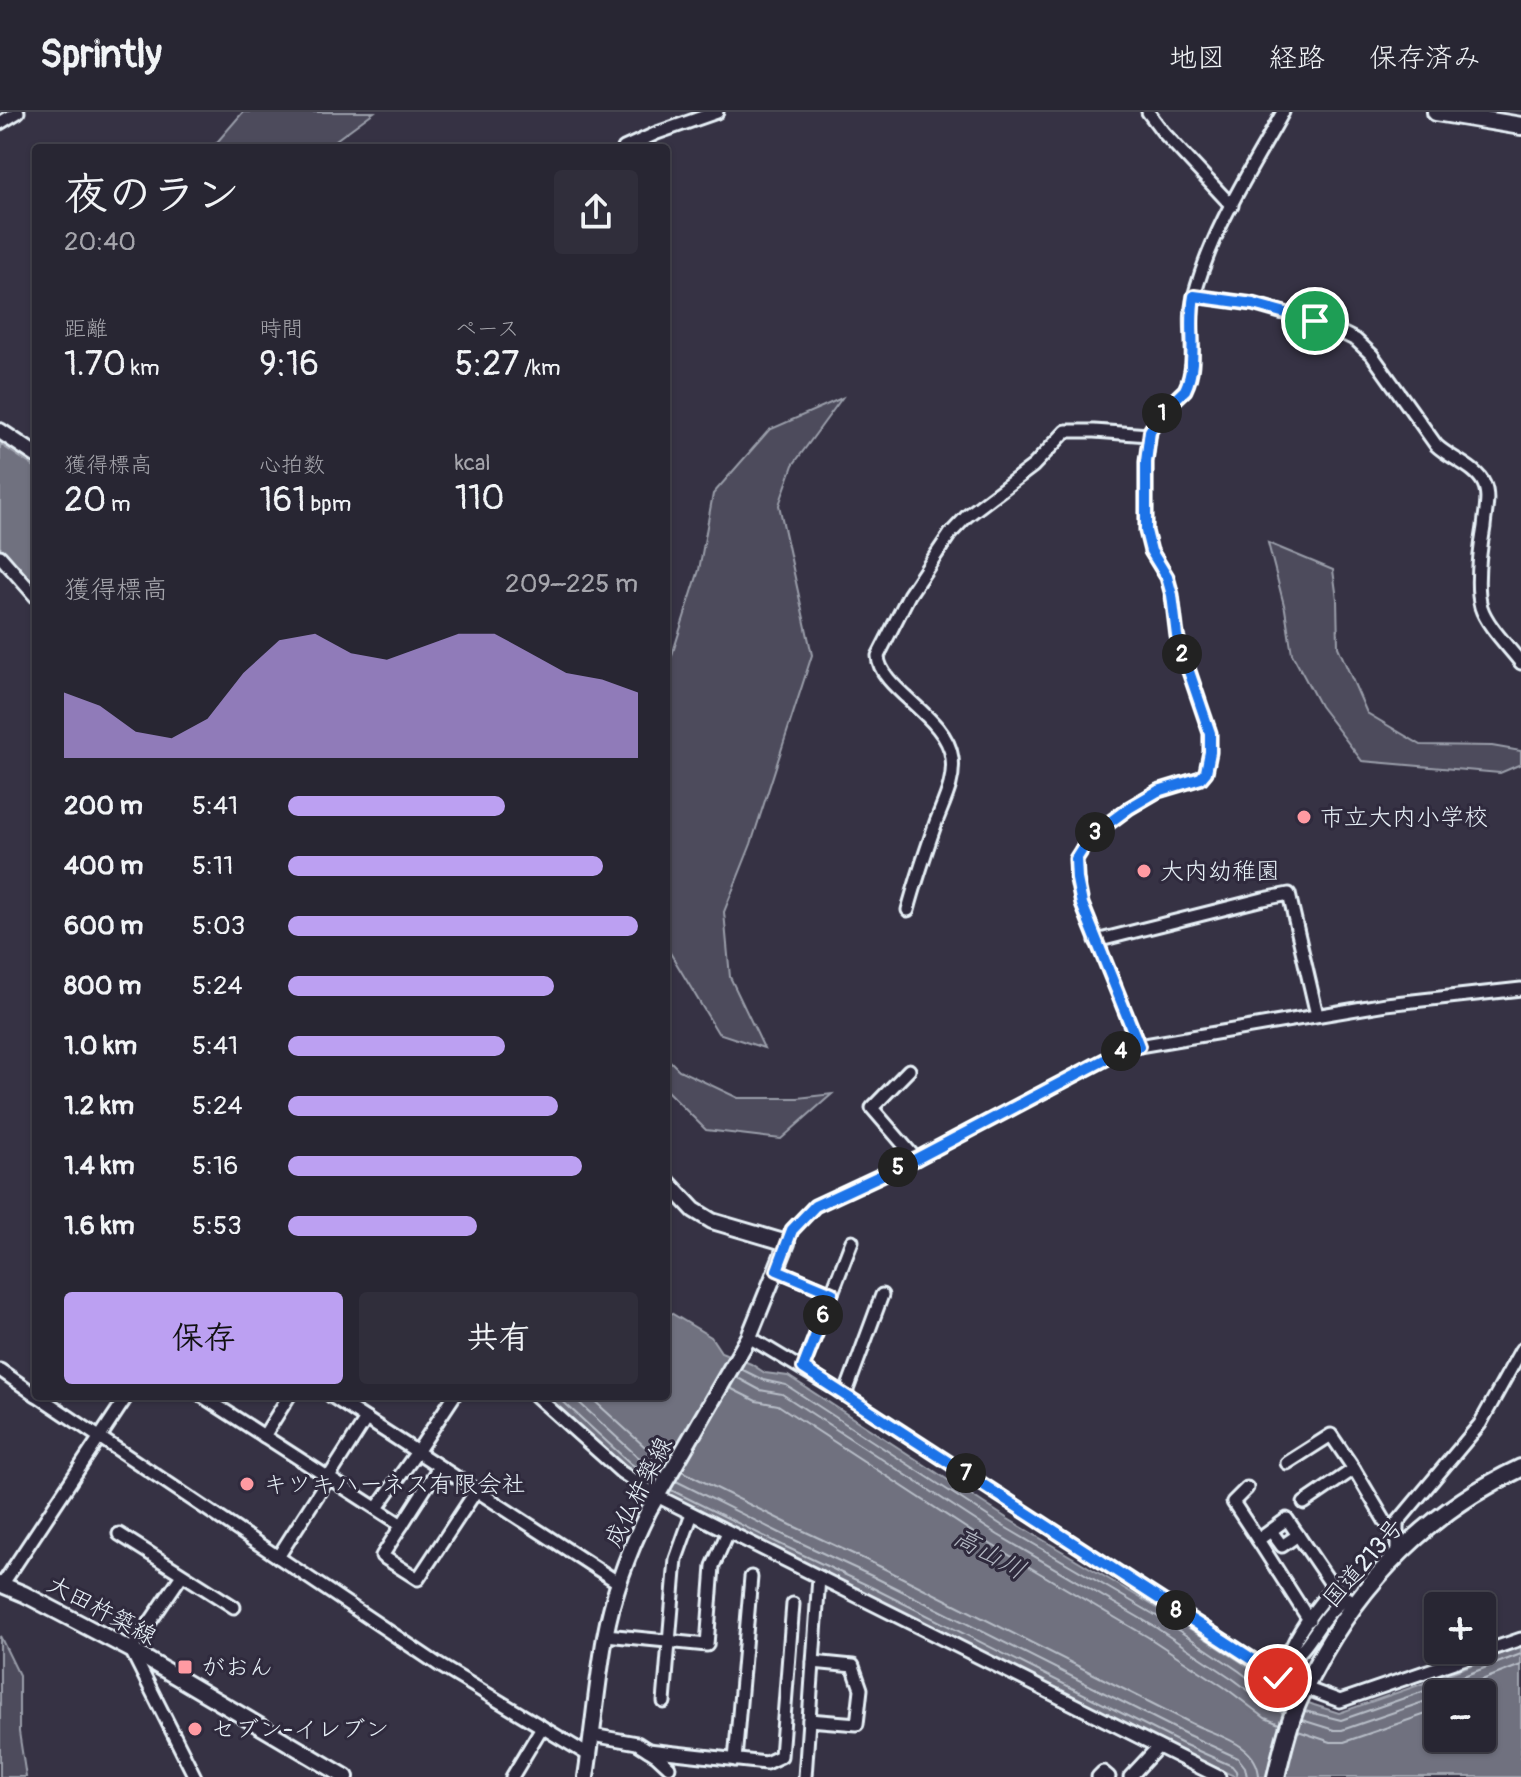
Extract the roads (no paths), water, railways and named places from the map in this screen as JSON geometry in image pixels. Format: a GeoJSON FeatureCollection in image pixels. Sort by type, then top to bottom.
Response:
{"type":"FeatureCollection","features":[{"type":"Feature","properties":{"kind":"highway"},"geometry":{"type":"LineString","coordinates":[[1436,112],[1521,126]]}},
{"type":"Feature","properties":{"kind":"highway","name":"国道213号"},"geometry":{"type":"LineString","coordinates":[[1276,1777],[1294,1711],[1304,1688],[1354,1604],[1397,1554],[1445,1513],[1478,1490],[1521,1468]]}},
{"type":"Feature","properties":{"kind":"main road"},"geometry":{"type":"LineString","coordinates":[[0,431],[32,452]]}},
{"type":"Feature","properties":{"kind":"main road"},"geometry":{"type":"LineString","coordinates":[[670,1184],[694,1210],[712,1221],[787,1243]]}},
{"type":"Feature","properties":{"kind":"main road","name":"成仏杵築線"},"geometry":{"type":"LineString","coordinates":[[586,1777],[606,1635],[619,1583],[637,1534],[749,1337],[787,1243]]}},
{"type":"Feature","properties":{"kind":"main road","name":"大田杵築線"},"geometry":{"type":"LineString","coordinates":[[1,1585],[131,1650],[346,1777]]}},
{"type":"Feature","properties":{"kind":"street"},"geometry":{"type":"LineString","coordinates":[[0,123],[18,112]]}},
{"type":"Feature","properties":{"kind":"street"},"geometry":{"type":"LineString","coordinates":[[633,144],[717,112]]}},
{"type":"Feature","properties":{"kind":"street"},"geometry":{"type":"LineString","coordinates":[[1148,112],[1232,206]]}},
{"type":"Feature","properties":{"kind":"street"},"geometry":{"type":"LineString","coordinates":[[1139,1046],[1082,904],[1076,859],[1090,837],[1129,808],[1158,791],[1201,778],[1206,772],[1210,733],[1177,636],[1167,577],[1151,551],[1146,531],[1149,435],[1156,419],[1188,384],[1192,368],[1194,296],[1209,253],[1283,112]]}},
{"type":"Feature","properties":{"kind":"street"},"geometry":{"type":"LineString","coordinates":[[1194,296],[1253,304],[1328,326],[1356,340],[1372,355],[1436,445],[1477,474],[1484,483],[1487,493],[1479,558],[1480,602],[1485,617],[1521,663]]}},
{"type":"Feature","properties":{"kind":"street"},"geometry":{"type":"LineString","coordinates":[[908,910],[951,783],[950,747],[937,726],[882,671],[878,656],[909,595],[950,534],[967,516],[1033,466],[1066,431],[1149,435]]}},
{"type":"Feature","properties":{"kind":"street"},"geometry":{"type":"LineString","coordinates":[[0,556],[32,592]]}},
{"type":"Feature","properties":{"kind":"street"},"geometry":{"type":"LineString","coordinates":[[1096,941],[1289,894],[1317,1015]]}},
{"type":"Feature","properties":{"kind":"street"},"geometry":{"type":"LineString","coordinates":[[787,1243],[792,1230],[815,1206],[916,1159],[1127,1048],[1317,1015],[1521,989]]}},
{"type":"Feature","properties":{"kind":"street"},"geometry":{"type":"LineString","coordinates":[[909,1070],[872,1108],[916,1159]]}},
{"type":"Feature","properties":{"kind":"street"},"geometry":{"type":"LineString","coordinates":[[803,1368],[852,1241]]}},
{"type":"Feature","properties":{"kind":"street"},"geometry":{"type":"LineString","coordinates":[[777,1270],[832,1293]]}},
{"type":"Feature","properties":{"kind":"street"},"geometry":{"type":"LineString","coordinates":[[845,1395],[882,1295]]}},
{"type":"Feature","properties":{"kind":"street"},"geometry":{"type":"LineString","coordinates":[[749,1337],[845,1395],[1278,1678],[1340,1701],[1521,1639]]}},
{"type":"Feature","properties":{"kind":"street"},"geometry":{"type":"LineString","coordinates":[[1397,1554],[1397,1523],[1480,1424],[1521,1350]]}},
{"type":"Feature","properties":{"kind":"street"},"geometry":{"type":"LineString","coordinates":[[0,1370],[32,1392]]}},
{"type":"Feature","properties":{"kind":"street"},"geometry":{"type":"LineString","coordinates":[[43,1400],[439,1665],[590,1756]]}},
{"type":"Feature","properties":{"kind":"street"},"geometry":{"type":"LineString","coordinates":[[1,1585],[124,1400]]}},
{"type":"Feature","properties":{"kind":"street"},"geometry":{"type":"LineString","coordinates":[[208,1400],[402,1525]]}},
{"type":"Feature","properties":{"kind":"street"},"geometry":{"type":"LineString","coordinates":[[264,1436],[286,1400]]}},
{"type":"Feature","properties":{"kind":"street"},"geometry":{"type":"LineString","coordinates":[[337,1400],[619,1583]]}},
{"type":"Feature","properties":{"kind":"street"},"geometry":{"type":"LineString","coordinates":[[377,1508],[451,1400]]}},
{"type":"Feature","properties":{"kind":"street"},"geometry":{"type":"LineString","coordinates":[[540,1400],[621,1472],[657,1496],[1219,1777]]}},
{"type":"Feature","properties":{"kind":"street"},"geometry":{"type":"LineString","coordinates":[[278,1557],[366,1419]]}},
{"type":"Feature","properties":{"kind":"street"},"geometry":{"type":"LineString","coordinates":[[1287,1463],[1331,1435],[1395,1536],[1397,1554]]}},
{"type":"Feature","properties":{"kind":"street"},"geometry":{"type":"LineString","coordinates":[[439,1467],[382,1556],[418,1579],[476,1491]]}},
{"type":"Feature","properties":{"kind":"street"},"geometry":{"type":"LineString","coordinates":[[1304,1503],[1354,1469]]}},
{"type":"Feature","properties":{"kind":"street"},"geometry":{"type":"LineString","coordinates":[[1247,1488],[1233,1502],[1309,1620]]}},
{"type":"Feature","properties":{"kind":"street"},"geometry":{"type":"LineString","coordinates":[[664,1702],[676,1559],[692,1514]]}},
{"type":"Feature","properties":{"kind":"street"},"geometry":{"type":"LineString","coordinates":[[1258,1540],[1287,1519],[1333,1587],[1288,1652],[1286,1663]]}},
{"type":"Feature","properties":{"kind":"street"},"geometry":{"type":"LineString","coordinates":[[1271,1531],[1282,1546],[1298,1535]]}},
{"type":"Feature","properties":{"kind":"street"},"geometry":{"type":"LineString","coordinates":[[606,1635],[707,1645],[713,1566],[728,1532]]}},
{"type":"Feature","properties":{"kind":"street"},"geometry":{"type":"LineString","coordinates":[[119,1534],[234,1607]]}},
{"type":"Feature","properties":{"kind":"street"},"geometry":{"type":"LineString","coordinates":[[182,1575],[131,1650],[195,1777]]}},
{"type":"Feature","properties":{"kind":"street"},"geometry":{"type":"LineString","coordinates":[[735,1760],[751,1577]]}},
{"type":"Feature","properties":{"kind":"street"},"geometry":{"type":"LineString","coordinates":[[805,1777],[819,1577]]}},
{"type":"Feature","properties":{"kind":"street"},"geometry":{"type":"LineString","coordinates":[[1266,1668],[1286,1663],[1301,1650],[1339,1603],[1348,1598],[1354,1604]]}},
{"type":"Feature","properties":{"kind":"street"},"geometry":{"type":"LineString","coordinates":[[648,1750],[766,1763],[781,1756],[793,1604]]}},
{"type":"Feature","properties":{"kind":"street"},"geometry":{"type":"LineString","coordinates":[[809,1720],[857,1724],[861,1689],[853,1666],[813,1662]]}},
{"type":"Feature","properties":{"kind":"street"},"geometry":{"type":"LineString","coordinates":[[512,1777],[542,1727]]}},
{"type":"Feature","properties":{"kind":"street"},"geometry":{"type":"LineString","coordinates":[[592,1735],[637,1743],[669,1767]]}},
{"type":"Feature","properties":{"kind":"street"},"geometry":{"type":"LineString","coordinates":[[1130,1777],[1158,1747]]}},
{"type":"Feature","properties":{"kind":"street"},"geometry":{"type":"LineString","coordinates":[[1098,1777],[1103,1772],[1109,1777]]}},
{"type":"Feature","properties":{"kind":"water"},"geometry":{"type":"Polygon","coordinates":[[[0,444],[32,465],[32,585],[0,549],[0,444]]]}},
{"type":"Feature","properties":{"kind":"water","name":"高山川"},"geometry":{"type":"Polygon","coordinates":[[[670,1312],[711,1337],[721,1352],[765,1373],[788,1376],[1008,1519],[1164,1612],[1244,1664],[1282,1693],[1339,1713],[1424,1683],[1424,1752],[1496,1752],[1496,1680],[1432,1680],[1474,1664],[1496,1664],[1496,1656],[1521,1646],[1521,1777],[1236,1777],[666,1496],[625,1470],[549,1400],[670,1400],[670,1312]]]}},
{"type":"Feature","properties":{"kind":"place","name":"市立大内小学校"},"geometry":{"type":"Point","coordinates":[1304,817]}},
{"type":"Feature","properties":{"kind":"place","name":"大内幼稚園"},"geometry":{"type":"Point","coordinates":[1144,871]}},
{"type":"Feature","properties":{"kind":"place","name":"キツキハーネス有限会社"},"geometry":{"type":"Point","coordinates":[247,1484]}},
{"type":"Feature","properties":{"kind":"place","name":"がおん"},"geometry":{"type":"Point","coordinates":[185,1667]}},
{"type":"Feature","properties":{"kind":"place","name":"セブン-イレブン"},"geometry":{"type":"Point","coordinates":[195,1729]}}]}
